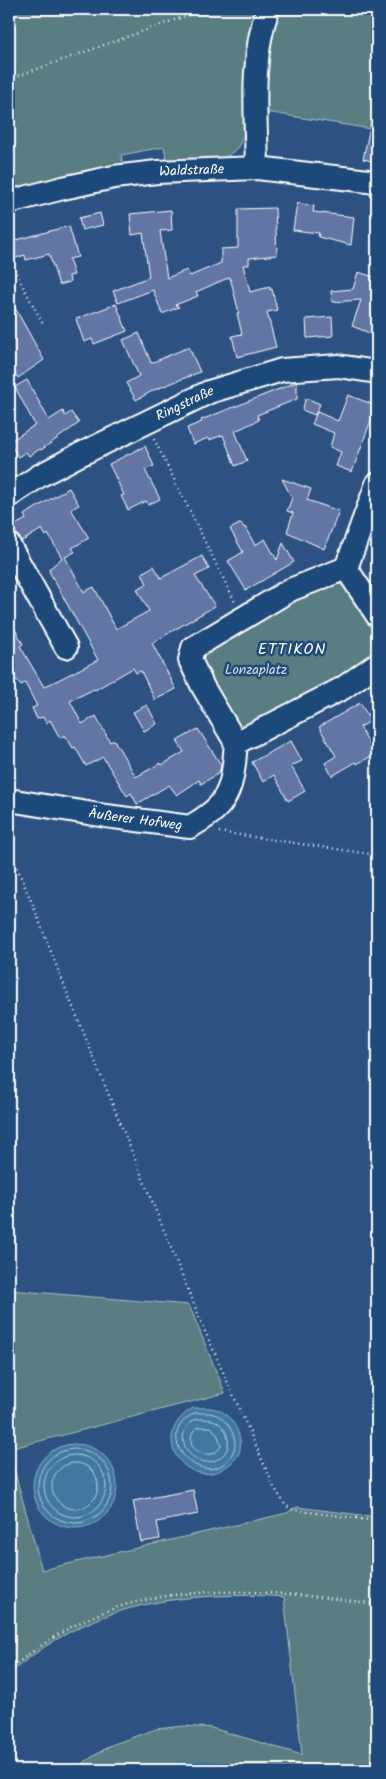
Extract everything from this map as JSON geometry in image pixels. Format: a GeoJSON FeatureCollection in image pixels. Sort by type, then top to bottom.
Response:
{"type":"FeatureCollection","features":[{"type":"Feature","properties":{"kind":"street"},"geometry":{"type":"LineString","coordinates":[[256,168],[255,79],[263,23],[268,9]]}},
{"type":"Feature","properties":{"kind":"street","name":"Waldstraße"},"geometry":{"type":"LineString","coordinates":[[9,202],[114,177],[157,172],[256,168],[377,182]]}},
{"type":"Feature","properties":{"kind":"street","name":"Ringstraße"},"geometry":{"type":"LineString","coordinates":[[9,496],[47,472],[209,392],[282,370],[338,366],[377,372]]}},
{"type":"Feature","properties":{"kind":"street"},"geometry":{"type":"LineString","coordinates":[[377,484],[346,568],[290,590],[242,617],[193,648],[190,660],[203,687],[236,743],[343,688],[377,664]]}},
{"type":"Feature","properties":{"kind":"street"},"geometry":{"type":"LineString","coordinates":[[9,545],[66,647]]}},
{"type":"Feature","properties":{"kind":"street"},"geometry":{"type":"LineString","coordinates":[[346,568],[369,600],[377,615]]}},
{"type":"Feature","properties":{"kind":"street","name":"Äußerer Hofweg"},"geometry":{"type":"LineString","coordinates":[[9,800],[190,828],[210,813],[223,800],[231,777],[236,743]]}},
{"type":"Feature","properties":{"kind":"path"},"geometry":{"type":"LineString","coordinates":[[9,78],[205,9]]}},
{"type":"Feature","properties":{"kind":"path"},"geometry":{"type":"LineString","coordinates":[[9,260],[43,324]]}},
{"type":"Feature","properties":{"kind":"path"},"geometry":{"type":"LineString","coordinates":[[145,422],[242,617]]}},
{"type":"Feature","properties":{"kind":"path"},"geometry":{"type":"LineString","coordinates":[[190,828],[377,855]]}},
{"type":"Feature","properties":{"kind":"path"},"geometry":{"type":"LineString","coordinates":[[9,849],[204,1329],[274,1487],[286,1506],[294,1510],[377,1521]]}},
{"type":"Feature","properties":{"kind":"path"},"geometry":{"type":"LineString","coordinates":[[9,1670],[44,1644],[99,1614],[135,1602],[171,1596],[234,1592],[286,1593],[377,1604]]}},
{"type":"Feature","properties":{"kind":"green space"},"geometry":{"type":"Polygon","coordinates":[[[9,9],[377,9],[377,130],[272,113],[248,113],[242,140],[236,149],[219,160],[199,164],[168,165],[164,147],[121,155],[124,169],[9,195],[9,9]]]}},
{"type":"Feature","properties":{"kind":"green space","name":"Lonzaplatz"},"geometry":{"type":"Polygon","coordinates":[[[333,583],[346,588],[369,613],[373,624],[375,643],[369,659],[245,731],[240,732],[196,653],[290,598],[333,583]]]}},
{"type":"Feature","properties":{"kind":"green space"},"geometry":{"type":"Polygon","coordinates":[[[9,1290],[189,1305],[225,1393],[9,1449],[9,1290]]]}},
{"type":"Feature","properties":{"kind":"green space"},"geometry":{"type":"Polygon","coordinates":[[[9,1451],[42,1570],[287,1513],[297,1507],[377,1517],[377,1770],[72,1770],[111,1745],[156,1729],[184,1726],[212,1728],[302,1755],[284,1597],[250,1595],[185,1598],[130,1608],[105,1616],[56,1640],[9,1674],[9,1451]]]}},
{"type":"Feature","properties":{"kind":"water"},"geometry":{"type":"Polygon","coordinates":[[[193,1408],[210,1408],[222,1411],[231,1420],[238,1433],[240,1447],[237,1457],[226,1467],[212,1473],[198,1473],[187,1467],[178,1458],[173,1446],[173,1433],[179,1420],[193,1408]]]}},
{"type":"Feature","properties":{"kind":"water"},"geometry":{"type":"Polygon","coordinates":[[[75,1444],[91,1447],[105,1456],[114,1470],[117,1486],[114,1502],[105,1516],[91,1525],[75,1528],[59,1525],[45,1516],[36,1502],[33,1486],[36,1470],[45,1456],[59,1447],[75,1444]]]}},
{"type":"Feature","properties":{"kind":"building"},"geometry":{"type":"Polygon","coordinates":[[[372,118],[377,118],[377,162],[363,159],[372,118]]]}},
{"type":"Feature","properties":{"kind":"building"},"geometry":{"type":"Polygon","coordinates":[[[297,203],[314,206],[313,212],[354,217],[351,245],[318,237],[319,233],[293,230],[297,203]]]}},
{"type":"Feature","properties":{"kind":"building"},"geometry":{"type":"Polygon","coordinates":[[[275,208],[277,255],[249,258],[249,265],[243,265],[250,292],[270,287],[270,290],[272,289],[277,310],[267,312],[276,347],[237,357],[232,336],[242,334],[230,277],[196,292],[198,296],[175,305],[179,307],[162,314],[153,290],[118,303],[113,291],[149,277],[143,233],[132,235],[130,214],[171,210],[172,230],[160,231],[167,278],[187,270],[190,276],[221,263],[221,249],[238,248],[238,209],[275,208]]]}},
{"type":"Feature","properties":{"kind":"building"},"geometry":{"type":"Polygon","coordinates":[[[100,213],[103,225],[82,230],[79,218],[100,213]]]}},
{"type":"Feature","properties":{"kind":"building"},"geometry":{"type":"Polygon","coordinates":[[[69,226],[78,257],[69,259],[74,275],[69,276],[70,282],[59,285],[49,254],[26,260],[25,255],[13,259],[9,242],[69,226]]]}},
{"type":"Feature","properties":{"kind":"building"},"geometry":{"type":"Polygon","coordinates":[[[358,272],[377,278],[377,336],[352,326],[361,300],[332,302],[331,291],[353,289],[358,272]]]}},
{"type":"Feature","properties":{"kind":"building"},"geometry":{"type":"Polygon","coordinates":[[[9,297],[44,360],[18,378],[9,364],[9,297]]]}},
{"type":"Feature","properties":{"kind":"building"},"geometry":{"type":"Polygon","coordinates":[[[116,304],[127,331],[94,344],[92,339],[84,342],[76,319],[116,304]]]}},
{"type":"Feature","properties":{"kind":"building"},"geometry":{"type":"Polygon","coordinates":[[[332,317],[333,336],[307,338],[306,319],[332,317]]]}},
{"type":"Feature","properties":{"kind":"building"},"geometry":{"type":"Polygon","coordinates":[[[139,333],[151,363],[189,347],[200,372],[154,390],[136,400],[126,383],[139,376],[123,340],[139,333]]]}},
{"type":"Feature","properties":{"kind":"building"},"geometry":{"type":"Polygon","coordinates":[[[27,380],[49,420],[63,411],[65,416],[71,412],[79,423],[41,450],[29,456],[26,452],[18,457],[9,442],[35,425],[15,387],[27,380]]]}},
{"type":"Feature","properties":{"kind":"building"},"geometry":{"type":"Polygon","coordinates":[[[297,382],[297,399],[257,415],[259,420],[235,431],[247,461],[235,466],[223,435],[193,444],[187,428],[202,422],[201,420],[297,382]]]}},
{"type":"Feature","properties":{"kind":"building"},"geometry":{"type":"Polygon","coordinates":[[[348,395],[377,406],[377,423],[371,420],[352,472],[336,466],[341,452],[330,447],[334,433],[312,424],[317,412],[338,421],[348,395]]]}},
{"type":"Feature","properties":{"kind":"building"},"geometry":{"type":"Polygon","coordinates":[[[306,398],[320,404],[315,415],[302,410],[306,398]]]}},
{"type":"Feature","properties":{"kind":"building"},"geometry":{"type":"Polygon","coordinates":[[[145,446],[154,466],[145,470],[160,499],[148,505],[146,501],[128,510],[121,496],[124,495],[109,464],[145,446]]]}},
{"type":"Feature","properties":{"kind":"building"},"geometry":{"type":"Polygon","coordinates":[[[282,479],[311,489],[307,500],[339,511],[324,549],[287,532],[293,513],[287,511],[292,498],[282,479]]]}},
{"type":"Feature","properties":{"kind":"building"},"geometry":{"type":"Polygon","coordinates":[[[69,488],[79,505],[71,509],[89,538],[72,548],[75,552],[65,557],[84,592],[94,587],[116,629],[149,611],[137,589],[147,584],[142,573],[154,566],[161,578],[202,556],[209,569],[195,576],[215,606],[152,643],[176,689],[155,700],[141,671],[136,673],[133,668],[95,690],[70,701],[82,724],[96,716],[110,742],[114,740],[136,777],[184,752],[177,741],[198,729],[221,765],[219,773],[201,784],[199,780],[177,795],[169,785],[137,804],[131,793],[127,796],[103,757],[86,766],[75,747],[73,748],[65,735],[60,738],[50,720],[46,723],[43,717],[37,719],[32,708],[37,706],[25,683],[21,685],[17,680],[13,682],[9,674],[9,618],[23,644],[20,646],[44,687],[98,660],[50,573],[49,569],[62,558],[48,534],[46,536],[42,529],[22,541],[12,527],[26,519],[24,515],[69,488]]]}},
{"type":"Feature","properties":{"kind":"building"},"geometry":{"type":"Polygon","coordinates":[[[241,523],[255,545],[265,539],[277,560],[283,543],[294,562],[246,590],[228,561],[243,552],[230,529],[241,523]]]}},
{"type":"Feature","properties":{"kind":"building"},"geometry":{"type":"Polygon","coordinates":[[[360,703],[371,721],[360,727],[375,754],[357,764],[356,762],[332,776],[325,763],[336,756],[319,727],[360,703]]]}},
{"type":"Feature","properties":{"kind":"building"},"geometry":{"type":"Polygon","coordinates":[[[147,705],[157,724],[144,731],[133,712],[147,705]]]}},
{"type":"Feature","properties":{"kind":"building"},"geometry":{"type":"Polygon","coordinates":[[[291,741],[302,761],[291,766],[305,791],[288,801],[274,775],[263,782],[252,762],[291,741]]]}},
{"type":"Feature","properties":{"kind":"building"},"geometry":{"type":"Polygon","coordinates":[[[193,1490],[198,1514],[157,1522],[160,1539],[141,1542],[133,1501],[193,1490]]]}},
{"type":"Feature","properties":{"kind":"waterway"},"geometry":{"type":"LineString","coordinates":[[179,1770],[202,1767],[226,1770]]}},
{"type":"Feature","properties":{"kind":"district","name":"ETTIKON"},"geometry":{"type":"Point","coordinates":[292,649]}}]}
